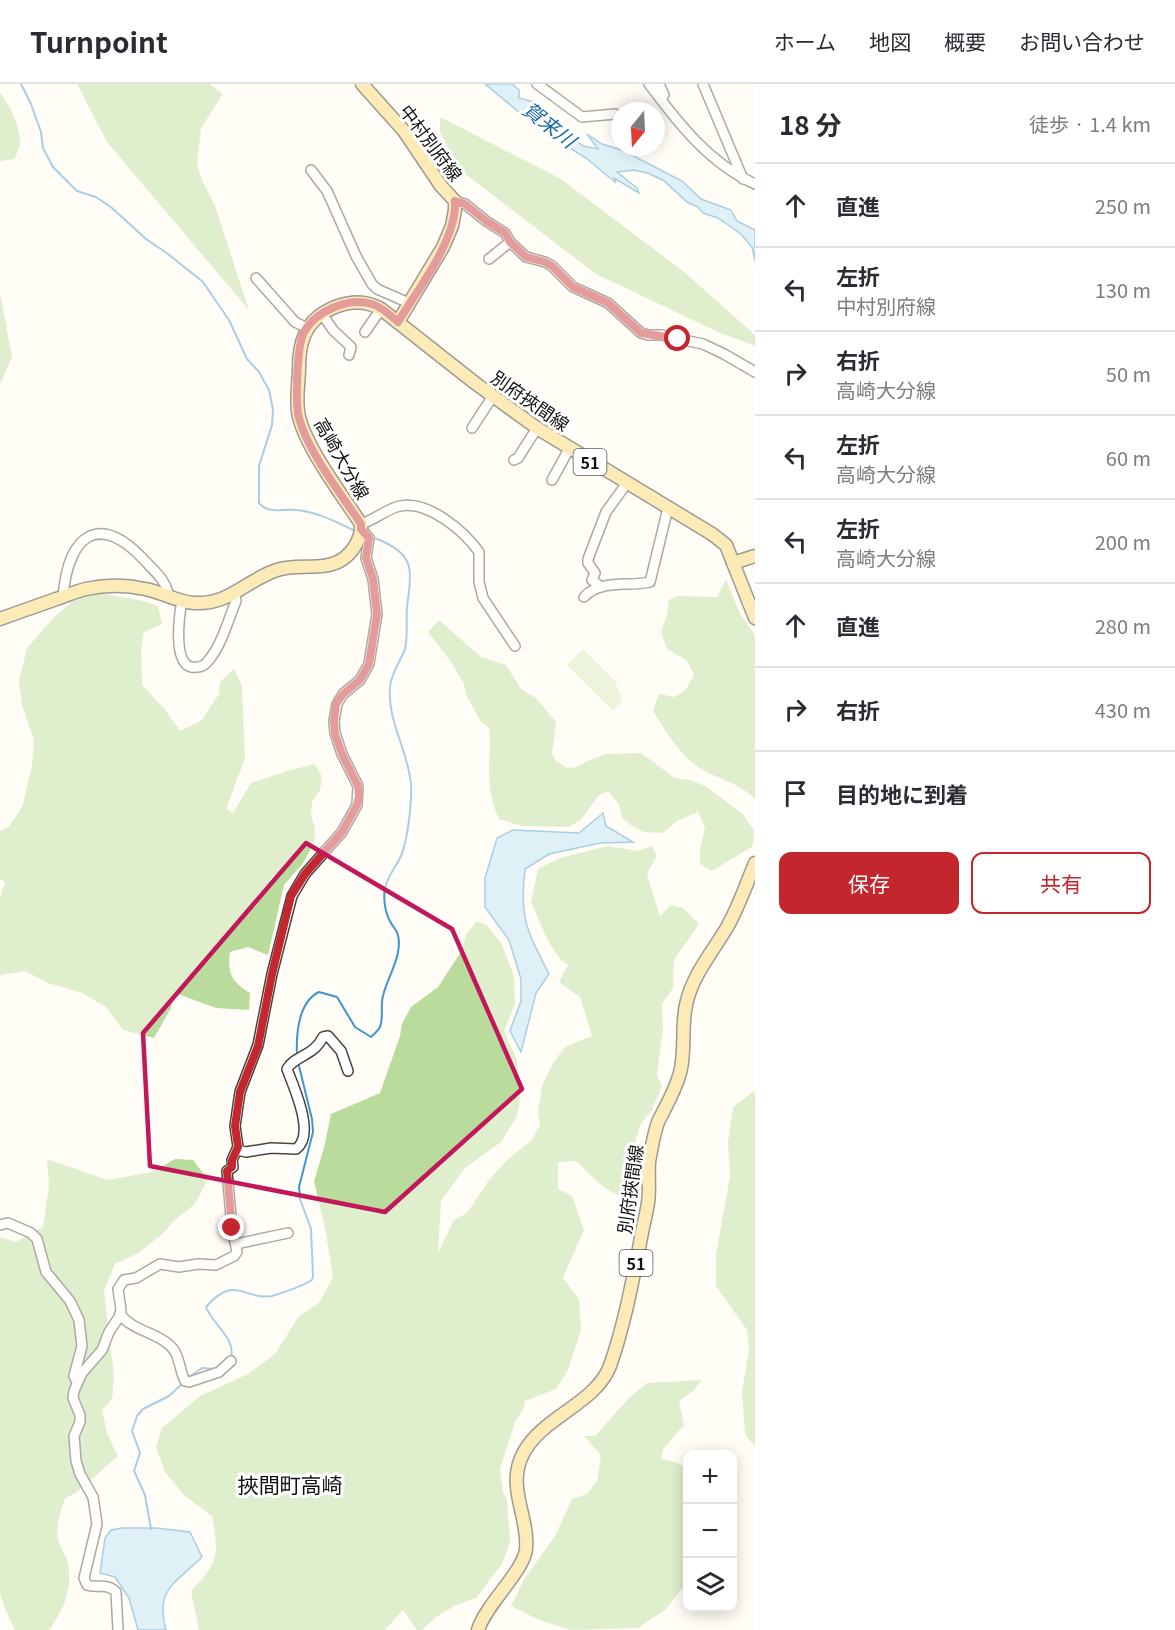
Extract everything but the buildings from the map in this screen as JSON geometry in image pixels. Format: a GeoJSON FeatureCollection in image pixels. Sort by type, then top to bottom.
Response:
{"type":"FeatureCollection","features":[{"type":"Feature","properties":{"kind":"main road","name":"中村別府線"},"geometry":{"type":"LineString","coordinates":[[362,84],[404,131],[441,186],[455,201],[452,226],[443,247],[398,322]]}},
{"type":"Feature","properties":{"kind":"main road"},"geometry":{"type":"LineString","coordinates":[[307,328],[322,314],[353,303],[366,303],[381,309],[398,322]]}},
{"type":"Feature","properties":{"kind":"main road","name":"別府挾間線"},"geometry":{"type":"LineString","coordinates":[[398,322],[537,428],[712,534],[726,545],[755,618]]}},
{"type":"Feature","properties":{"kind":"main road","name":"高崎大分線"},"geometry":{"type":"LineString","coordinates":[[307,328],[300,352],[297,400],[299,418],[308,441],[361,526]]}},
{"type":"Feature","properties":{"kind":"main road"},"geometry":{"type":"LineString","coordinates":[[0,619],[85,589],[122,586],[145,589],[182,601],[195,603],[218,601],[235,594],[278,569],[297,566],[328,566],[343,559],[354,549],[361,526]]}},
{"type":"Feature","properties":{"kind":"main road"},"geometry":{"type":"LineString","coordinates":[[733,563],[755,555]]}},
{"type":"Feature","properties":{"kind":"main road","name":"別府挾間線"},"geometry":{"type":"LineString","coordinates":[[478,1630],[482,1617],[518,1569],[526,1550],[525,1532],[516,1489],[518,1470],[524,1451],[552,1422],[601,1381],[609,1369],[634,1276],[648,1202],[649,1162],[657,1124],[672,1097],[680,1071],[686,1006],[691,988],[727,928],[755,863]]}},
{"type":"Feature","properties":{"kind":"street"},"geometry":{"type":"LineString","coordinates":[[537,84],[582,117],[611,114]]}},
{"type":"Feature","properties":{"kind":"street"},"geometry":{"type":"LineString","coordinates":[[649,84],[683,127],[703,147],[727,169],[755,184]]}},
{"type":"Feature","properties":{"kind":"street"},"geometry":{"type":"LineString","coordinates":[[659,84],[664,95],[660,99]]}},
{"type":"Feature","properties":{"kind":"street"},"geometry":{"type":"LineString","coordinates":[[703,84],[743,179]]}},
{"type":"Feature","properties":{"kind":"street"},"geometry":{"type":"LineString","coordinates":[[311,171],[327,191],[356,256],[372,284],[377,289],[409,303]]}},
{"type":"Feature","properties":{"kind":"street"},"geometry":{"type":"LineString","coordinates":[[455,201],[465,204],[505,233],[510,242],[526,257],[545,262],[573,287],[608,303],[641,333],[703,344],[755,372]]}},
{"type":"Feature","properties":{"kind":"street"},"geometry":{"type":"LineString","coordinates":[[489,259],[510,242]]}},
{"type":"Feature","properties":{"kind":"street"},"geometry":{"type":"LineString","coordinates":[[256,278],[295,322],[307,328]]}},
{"type":"Feature","properties":{"kind":"street"},"geometry":{"type":"LineString","coordinates":[[365,332],[381,309]]}},
{"type":"Feature","properties":{"kind":"street"},"geometry":{"type":"LineString","coordinates":[[322,314],[333,330],[351,347],[349,355]]}},
{"type":"Feature","properties":{"kind":"street"},"geometry":{"type":"LineString","coordinates":[[472,428],[493,396]]}},
{"type":"Feature","properties":{"kind":"street"},"geometry":{"type":"LineString","coordinates":[[514,460],[518,458],[537,428]]}},
{"type":"Feature","properties":{"kind":"street"},"geometry":{"type":"LineString","coordinates":[[552,480],[569,449]]}},
{"type":"Feature","properties":{"kind":"street"},"geometry":{"type":"LineString","coordinates":[[601,587],[592,580],[595,573],[588,560],[606,512],[627,483]]}},
{"type":"Feature","properties":{"kind":"street"},"geometry":{"type":"LineString","coordinates":[[118,1630],[116,1592],[112,1587],[102,1584],[91,1587],[87,1585],[84,1578],[97,1524],[93,1497],[80,1474],[74,1447],[74,1436],[80,1415],[73,1398],[82,1373],[102,1350],[120,1314],[118,1289],[124,1280],[136,1278],[160,1264],[179,1267],[198,1264],[216,1265],[234,1256],[238,1249],[232,1228],[227,1171],[232,1167],[232,1160],[238,1147],[235,1126],[240,1092],[258,1046],[291,896],[305,874],[342,832],[357,805],[359,796],[358,786],[335,734],[334,721],[336,704],[343,694],[360,680],[369,664],[377,614],[373,579],[366,558],[369,538],[361,526],[392,508],[406,505],[435,513],[459,529],[479,552],[479,582],[483,598],[515,646]]}},
{"type":"Feature","properties":{"kind":"street"},"geometry":{"type":"LineString","coordinates":[[584,597],[593,589],[601,587],[650,582],[668,508]]}},
{"type":"Feature","properties":{"kind":"street"},"geometry":{"type":"LineString","coordinates":[[63,597],[64,577],[70,556],[84,538],[97,534],[113,535],[135,549],[166,583],[169,597]]}},
{"type":"Feature","properties":{"kind":"street"},"geometry":{"type":"LineString","coordinates":[[182,601],[181,659],[186,665],[195,668],[207,663],[216,650],[236,601],[235,594]]}},
{"type":"Feature","properties":{"kind":"street"},"geometry":{"type":"LineString","coordinates":[[237,1150],[246,1152],[270,1148],[296,1149],[302,1144],[305,1126],[287,1069],[290,1064],[314,1050],[323,1037],[328,1036],[335,1042],[348,1071]]}},
{"type":"Feature","properties":{"kind":"street"},"geometry":{"type":"LineString","coordinates":[[0,1225],[8,1223],[31,1233],[37,1239],[46,1272],[70,1301],[79,1320],[82,1346],[74,1376],[77,1382]]}},
{"type":"Feature","properties":{"kind":"street"},"geometry":{"type":"LineString","coordinates":[[237,1244],[288,1233]]}},
{"type":"Feature","properties":{"kind":"street"},"geometry":{"type":"LineString","coordinates":[[120,1314],[131,1326],[170,1347],[175,1352],[183,1377],[189,1382],[219,1372],[231,1361]]}},
{"type":"Feature","properties":{"kind":"highlighted area"},"geometry":{"type":"Polygon","coordinates":[[[306,843],[452,929],[522,1089],[385,1212],[150,1166],[143,1033],[306,843]]]}},
{"type":"Feature","properties":{"kind":"green space"},"geometry":{"type":"Polygon","coordinates":[[[77,84],[209,84],[223,94],[201,128],[197,165],[215,206],[249,310],[107,142],[77,84]]]}},
{"type":"Feature","properties":{"kind":"green space"},"geometry":{"type":"Polygon","coordinates":[[[0,93],[13,115],[20,142],[14,159],[0,161],[0,93]]]}},
{"type":"Feature","properties":{"kind":"green space"},"geometry":{"type":"Polygon","coordinates":[[[440,117],[561,179],[683,271],[755,335],[755,346],[720,333],[596,274],[460,170],[440,132],[440,117]]]}},
{"type":"Feature","properties":{"kind":"green space"},"geometry":{"type":"Polygon","coordinates":[[[0,293],[12,357],[0,384],[0,293]]]}},
{"type":"Feature","properties":{"kind":"green space"},"geometry":{"type":"Polygon","coordinates":[[[726,579],[740,614],[755,635],[755,799],[741,788],[691,762],[673,741],[653,711],[659,694],[674,697],[686,690],[694,674],[686,660],[667,649],[661,632],[669,600],[677,596],[717,597],[726,579]]]}},
{"type":"Feature","properties":{"kind":"green space"},"geometry":{"type":"Polygon","coordinates":[[[94,592],[158,606],[162,624],[144,632],[141,650],[142,685],[163,707],[180,731],[202,720],[219,694],[220,682],[234,669],[242,686],[245,758],[226,809],[233,813],[251,783],[287,771],[315,764],[322,777],[320,790],[312,801],[314,843],[303,863],[284,885],[268,955],[248,947],[230,952],[229,966],[232,977],[250,993],[249,1010],[216,1008],[175,993],[171,1008],[154,1038],[123,1030],[106,1007],[82,993],[48,983],[25,971],[0,975],[0,898],[5,882],[0,879],[0,831],[9,827],[23,805],[32,765],[34,740],[22,705],[19,681],[27,648],[56,615],[73,601],[94,592]]]}},
{"type":"Feature","properties":{"kind":"green space"},"geometry":{"type":"Polygon","coordinates":[[[439,620],[481,657],[506,665],[521,689],[536,698],[556,722],[552,754],[556,761],[567,768],[577,767],[606,754],[641,753],[675,778],[690,780],[705,786],[743,814],[754,831],[753,846],[712,871],[700,864],[700,849],[705,827],[698,812],[677,821],[663,833],[644,832],[622,818],[619,804],[608,791],[598,796],[581,820],[569,827],[522,826],[499,819],[490,787],[489,728],[481,722],[467,697],[464,684],[451,662],[428,632],[439,620]]]}},
{"type":"Feature","properties":{"kind":"green space"},"geometry":{"type":"Polygon","coordinates":[[[583,649],[615,681],[622,700],[613,711],[567,665],[583,649]]]}},
{"type":"Feature","properties":{"kind":"green space"},"geometry":{"type":"Polygon","coordinates":[[[608,846],[638,851],[652,846],[657,856],[647,874],[660,917],[670,905],[683,908],[699,924],[674,960],[673,988],[662,1004],[663,1029],[657,1075],[662,1086],[652,1110],[640,1125],[634,1146],[630,1198],[607,1189],[576,1161],[558,1162],[558,1189],[572,1196],[584,1230],[563,1278],[579,1299],[581,1330],[567,1372],[556,1389],[525,1401],[524,1408],[515,1422],[500,1469],[503,1492],[507,1499],[510,1542],[502,1564],[476,1598],[456,1605],[436,1617],[422,1630],[417,1630],[403,1610],[385,1630],[199,1630],[191,1591],[207,1573],[215,1557],[216,1540],[212,1516],[185,1496],[165,1472],[156,1447],[162,1428],[200,1396],[248,1374],[275,1354],[299,1316],[319,1303],[333,1277],[314,1181],[331,1114],[380,1093],[402,1024],[411,1007],[438,987],[459,955],[467,933],[477,921],[487,925],[501,943],[514,976],[515,1004],[504,1031],[517,1060],[521,1094],[517,1116],[501,1142],[465,1168],[441,1201],[438,1253],[454,1220],[467,1213],[489,1180],[507,1160],[533,1139],[540,1124],[538,1112],[542,1086],[553,1063],[565,1047],[592,1036],[580,997],[559,982],[568,965],[561,960],[548,941],[531,902],[538,869],[560,858],[608,846]]]}},
{"type":"Feature","properties":{"kind":"green space"},"geometry":{"type":"Polygon","coordinates":[[[754,1091],[755,1446],[745,1434],[742,1392],[749,1350],[747,1330],[716,1286],[716,1254],[730,1177],[728,1143],[733,1107],[754,1091]]]}},
{"type":"Feature","properties":{"kind":"green space"},"geometry":{"type":"Polygon","coordinates":[[[47,1159],[108,1180],[152,1172],[175,1159],[193,1160],[208,1179],[195,1204],[138,1253],[115,1264],[104,1291],[114,1376],[112,1399],[102,1410],[107,1433],[118,1456],[76,1493],[65,1498],[57,1534],[67,1560],[69,1579],[66,1597],[59,1614],[49,1630],[15,1630],[0,1593],[0,1237],[16,1242],[43,1227],[49,1186],[47,1159]]]}},
{"type":"Feature","properties":{"kind":"green space"},"geometry":{"type":"Polygon","coordinates":[[[702,1380],[693,1391],[679,1401],[684,1425],[663,1449],[661,1459],[683,1467],[683,1587],[666,1609],[638,1628],[571,1630],[539,1620],[511,1606],[525,1578],[555,1536],[572,1499],[587,1494],[597,1481],[601,1455],[584,1436],[595,1436],[630,1397],[647,1383],[702,1380]]]}},
{"type":"Feature","properties":{"kind":"water","name":"賀来川"},"geometry":{"type":"Polygon","coordinates":[[[485,84],[512,84],[519,90],[519,98],[534,102],[583,146],[598,149],[587,134],[602,144],[611,147],[611,156],[634,156],[682,181],[701,199],[731,210],[737,221],[755,230],[755,261],[752,247],[741,234],[718,218],[703,213],[698,207],[687,202],[663,180],[634,170],[617,172],[637,188],[639,193],[614,178],[616,183],[586,158],[538,128],[485,84]]]}},
{"type":"Feature","properties":{"kind":"water"},"geometry":{"type":"Polygon","coordinates":[[[603,813],[606,826],[633,842],[600,843],[549,854],[525,869],[523,900],[526,924],[549,974],[536,993],[521,1052],[510,1031],[521,1001],[521,979],[509,940],[485,907],[485,878],[497,838],[513,830],[579,833],[603,813]]]}},
{"type":"Feature","properties":{"kind":"water"},"geometry":{"type":"Polygon","coordinates":[[[156,1528],[190,1532],[202,1557],[176,1581],[165,1596],[163,1616],[166,1630],[138,1630],[129,1598],[115,1577],[100,1573],[105,1538],[111,1530],[156,1528]]]}},
{"type":"Feature","properties":{"kind":"waterway"},"geometry":{"type":"LineString","coordinates":[[21,84],[41,132],[43,148],[53,167],[77,191],[96,197],[112,208],[146,239],[203,282],[229,320],[247,359],[259,372],[269,390],[273,410],[272,425],[259,466],[259,503],[272,510],[312,513],[355,531]]}},
{"type":"Feature","properties":{"kind":"waterway"},"geometry":{"type":"LineString","coordinates":[[297,1056],[298,1029],[303,1011],[312,997],[319,992],[337,997],[355,1027],[371,1037],[381,1023],[383,996],[397,959],[398,935],[387,915],[384,892],[406,840],[411,784],[392,712],[390,687],[392,676],[406,644],[410,572],[407,561],[400,552],[389,544],[372,537]]}},
{"type":"Feature","properties":{"kind":"waterway"},"geometry":{"type":"LineString","coordinates":[[231,1357],[232,1350],[227,1337],[206,1307],[216,1297],[233,1290],[262,1297],[272,1296],[308,1282],[313,1276],[311,1229],[300,1199],[299,1187],[313,1132],[298,1062]]}},
{"type":"Feature","properties":{"kind":"waterway"},"geometry":{"type":"LineString","coordinates":[[188,1378],[202,1368],[215,1369]]}},
{"type":"Feature","properties":{"kind":"waterway"},"geometry":{"type":"LineString","coordinates":[[151,1529],[145,1495],[134,1471],[140,1453],[132,1431],[137,1416],[143,1409],[169,1396],[184,1382]]}},
{"type":"Feature","properties":{"kind":"district","name":"挾間町高崎"},"geometry":{"type":"Point","coordinates":[290,1484]}},
{"type":"Feature","properties":{"kind":"route"},"geometry":{"type":"LineString","coordinates":[[232,1228],[227,1171],[232,1167],[232,1160],[238,1147],[235,1126],[240,1092],[258,1046],[291,896],[305,874],[342,832],[357,805],[358,786],[342,754],[335,734],[334,721],[336,704],[343,694],[360,680],[369,664],[377,614],[373,579],[366,563],[369,538],[361,529],[361,524],[308,441],[299,418],[297,390],[304,333],[320,315],[328,310],[353,303],[377,306],[398,322],[443,247],[452,226],[455,201],[465,204],[505,233],[510,242],[526,257],[545,262],[573,287],[608,303],[641,333],[678,339]]}}]}
